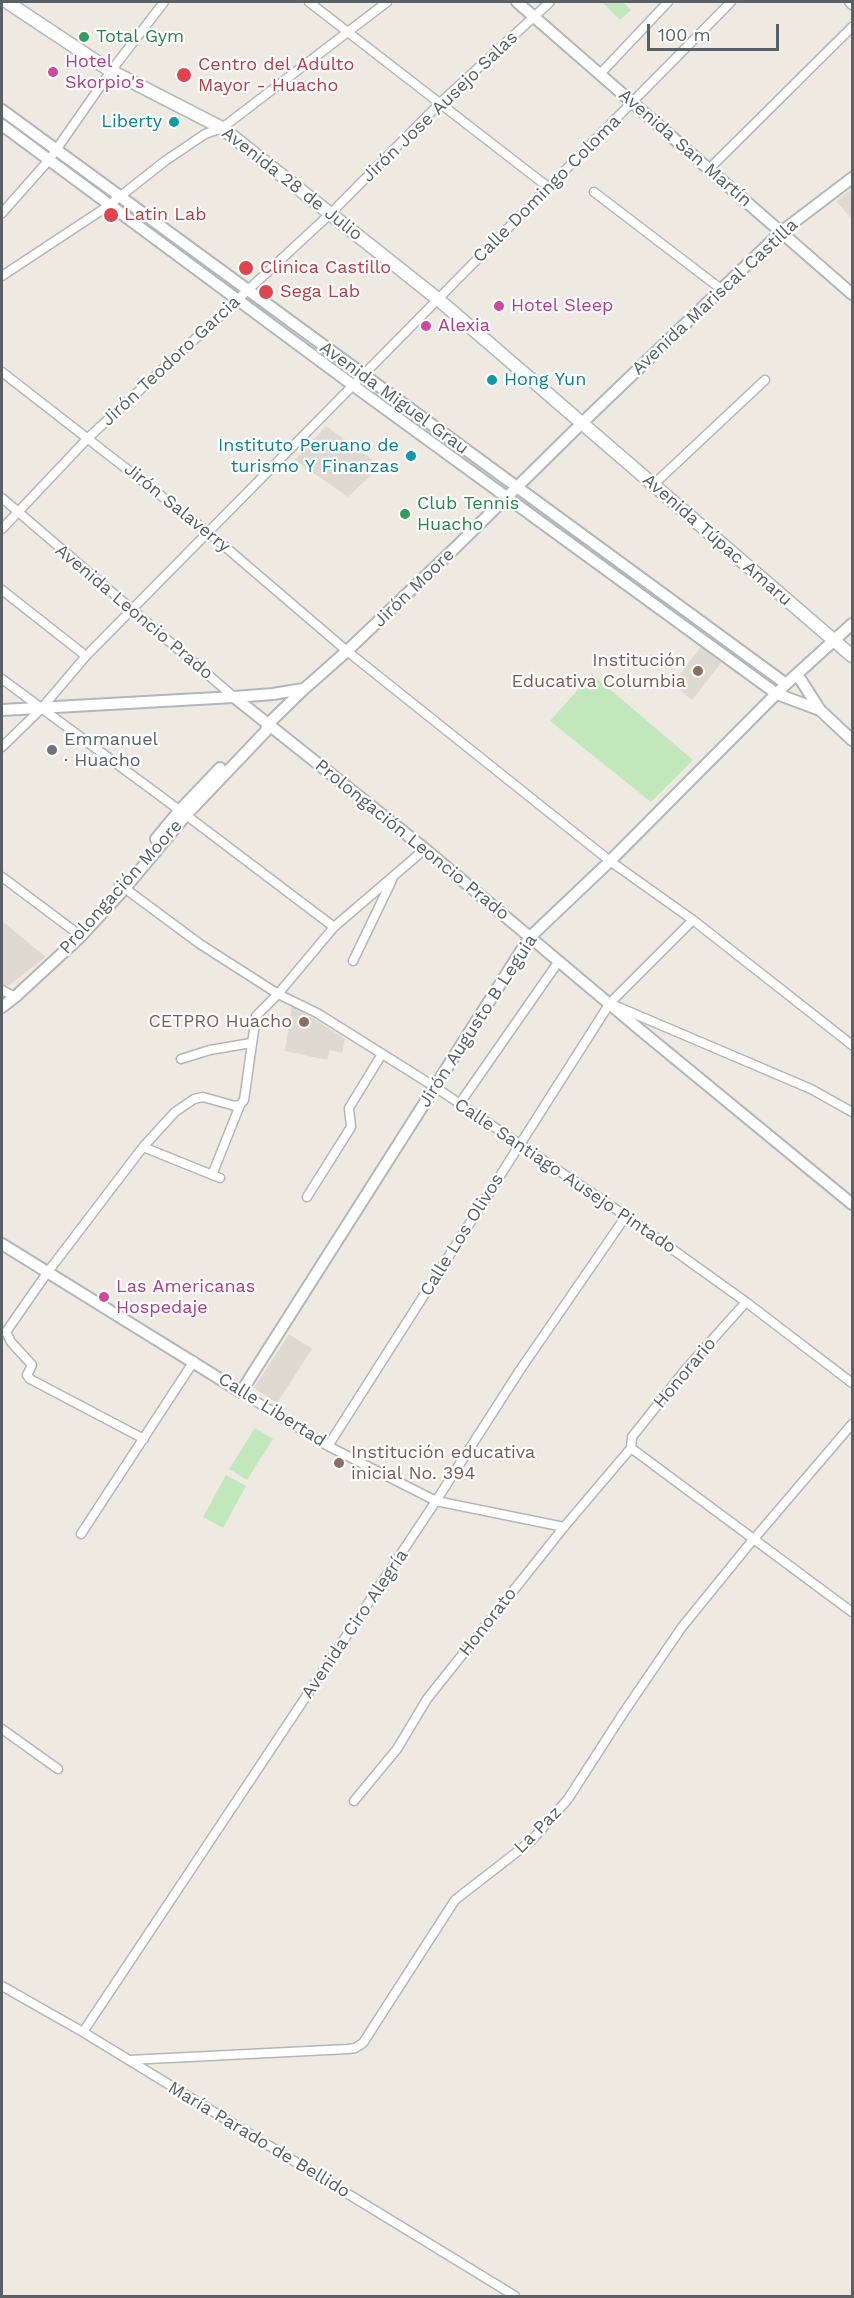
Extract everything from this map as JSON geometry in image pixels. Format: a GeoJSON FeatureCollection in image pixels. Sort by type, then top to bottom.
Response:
{"type":"FeatureCollection","features":[{"type":"Feature","properties":{"kind":"main road","name":"Avenida 28 de Julio"},"geometry":{"type":"LineString","coordinates":[[7,2],[111,71],[222,128],[439,300],[582,423]]}},
{"type":"Feature","properties":{"kind":"main road","name":"Avenida Túpac Amaru"},"geometry":{"type":"LineString","coordinates":[[582,423],[852,656]]}},
{"type":"Feature","properties":{"kind":"street"},"geometry":{"type":"LineString","coordinates":[[2,213],[49,160],[111,71],[164,2]]}},
{"type":"Feature","properties":{"kind":"street"},"geometry":{"type":"LineString","coordinates":[[309,2],[548,187]]}},
{"type":"Feature","properties":{"kind":"street"},"geometry":{"type":"LineString","coordinates":[[2,276],[108,206],[165,161],[206,134],[222,128],[387,2]]}},
{"type":"Feature","properties":{"kind":"street","name":"Avenida San Martín"},"geometry":{"type":"LineString","coordinates":[[517,2],[852,294]]}},
{"type":"Feature","properties":{"kind":"street","name":"Jirón Jose Ausejo Salas"},"geometry":{"type":"LineString","coordinates":[[330,214],[440,103],[550,2]]}},
{"type":"Feature","properties":{"kind":"street"},"geometry":{"type":"LineString","coordinates":[[600,74],[668,2]]}},
{"type":"Feature","properties":{"kind":"street","name":"Calle Domingo Coloma"},"geometry":{"type":"LineString","coordinates":[[2,747],[40,709],[86,656],[731,2]]}},
{"type":"Feature","properties":{"kind":"street"},"geometry":{"type":"LineString","coordinates":[[849,2],[852,5]]}},
{"type":"Feature","properties":{"kind":"street"},"geometry":{"type":"LineString","coordinates":[[709,169],[852,27]]}},
{"type":"Feature","properties":{"kind":"street","name":"Avenida Miguel Grau"},"geometry":{"type":"LineString","coordinates":[[2,110],[786,684]]}},
{"type":"Feature","properties":{"kind":"street","name":"Avenida Miguel Grau"},"geometry":{"type":"LineString","coordinates":[[2,125],[108,206],[777,694],[820,710]]}},
{"type":"Feature","properties":{"kind":"street","name":"Avenida Mariscal Castilla"},"geometry":{"type":"LineString","coordinates":[[582,423],[781,232],[852,178]]}},
{"type":"Feature","properties":{"kind":"street"},"geometry":{"type":"LineString","coordinates":[[594,192],[721,289]]}},
{"type":"Feature","properties":{"kind":"street","name":"Jirón Teodoro Garcia"},"geometry":{"type":"LineString","coordinates":[[2,529],[88,438],[330,214]]}},
{"type":"Feature","properties":{"kind":"street","name":"Jirón Salaverry"},"geometry":{"type":"LineString","coordinates":[[2,372],[208,533],[347,651],[610,861],[693,920],[852,1045]]}},
{"type":"Feature","properties":{"kind":"street"},"geometry":{"type":"LineString","coordinates":[[653,485],[765,380]]}},
{"type":"Feature","properties":{"kind":"street","name":"Jirón Moore"},"geometry":{"type":"LineString","coordinates":[[182,813],[266,731],[268,724],[508,498],[582,423]]}},
{"type":"Feature","properties":{"kind":"street","name":"Avenida Leoncio Prado"},"geometry":{"type":"LineString","coordinates":[[2,498],[268,724]]}},
{"type":"Feature","properties":{"kind":"street"},"geometry":{"type":"LineString","coordinates":[[2,590],[86,656]]}},
{"type":"Feature","properties":{"kind":"street","name":"Jirón Augusto B Leguia"},"geometry":{"type":"LineString","coordinates":[[241,1392],[530,937],[610,861],[786,684],[852,624]]}},
{"type":"Feature","properties":{"kind":"street"},"geometry":{"type":"LineString","coordinates":[[797,674],[820,710],[852,740]]}},
{"type":"Feature","properties":{"kind":"street"},"geometry":{"type":"LineString","coordinates":[[2,679],[334,927]]}},
{"type":"Feature","properties":{"kind":"street"},"geometry":{"type":"LineString","coordinates":[[2,710],[234,697],[304,689]]}},
{"type":"Feature","properties":{"kind":"street","name":"Prolongación Leoncio Prado"},"geometry":{"type":"LineString","coordinates":[[268,724],[425,849],[653,1041],[852,1204]]}},
{"type":"Feature","properties":{"kind":"street","name":"Prolongación Moore"},"geometry":{"type":"LineString","coordinates":[[2,1007],[7,995],[79,934],[182,813]]}},
{"type":"Feature","properties":{"kind":"street"},"geometry":{"type":"LineString","coordinates":[[143,1147],[216,1177],[240,1105],[244,1100],[256,1016],[278,994],[334,927],[425,849]]}},
{"type":"Feature","properties":{"kind":"street"},"geometry":{"type":"LineString","coordinates":[[2,877],[79,934]]}},
{"type":"Feature","properties":{"kind":"street"},"geometry":{"type":"LineString","coordinates":[[353,961],[393,877]]}},
{"type":"Feature","properties":{"kind":"street","name":"Calle Santiago Ausejo Pintado"},"geometry":{"type":"LineString","coordinates":[[122,886],[200,944],[278,994],[317,1013],[435,1087],[626,1216],[746,1302],[852,1383]]}},
{"type":"Feature","properties":{"kind":"street","name":"Calle Los Olivos"},"geometry":{"type":"LineString","coordinates":[[328,1446],[610,1003],[693,920]]}},
{"type":"Feature","properties":{"kind":"street"},"geometry":{"type":"LineString","coordinates":[[460,1103],[559,961]]}},
{"type":"Feature","properties":{"kind":"street","name":"Prolongación Leoncio Prado"},"geometry":{"type":"LineString","coordinates":[[610,1003],[811,1089],[852,1112]]}},
{"type":"Feature","properties":{"kind":"street","name":"Prolongación Leoncio Prado"},"geometry":{"type":"LineString","coordinates":[[610,1003],[621,1022],[852,1212]]}},
{"type":"Feature","properties":{"kind":"street"},"geometry":{"type":"LineString","coordinates":[[181,1059],[210,1050],[251,1043]]}},
{"type":"Feature","properties":{"kind":"street"},"geometry":{"type":"LineString","coordinates":[[307,1197],[351,1127],[349,1108],[382,1054]]}},
{"type":"Feature","properties":{"kind":"street"},"geometry":{"type":"LineString","coordinates":[[144,1439],[30,1379],[27,1375],[32,1365],[4,1332],[143,1147],[174,1112],[194,1099],[203,1097],[235,1106],[240,1105]]}},
{"type":"Feature","properties":{"kind":"street","name":"Avenida Ciro Alegría"},"geometry":{"type":"LineString","coordinates":[[83,2032],[436,1501],[520,1370],[626,1216]]}},
{"type":"Feature","properties":{"kind":"street","name":"Calle Libertad"},"geometry":{"type":"LineString","coordinates":[[2,1244],[328,1446],[436,1501],[564,1527]]}},
{"type":"Feature","properties":{"kind":"street","name":"Honorario"},"geometry":{"type":"LineString","coordinates":[[631,1448],[632,1437],[686,1369],[746,1302]]}},
{"type":"Feature","properties":{"kind":"street"},"geometry":{"type":"LineString","coordinates":[[81,1534],[194,1361]]}},
{"type":"Feature","properties":{"kind":"street","name":"La Paz"},"geometry":{"type":"LineString","coordinates":[[129,2060],[348,2049],[363,2043],[455,1900],[531,1841],[568,1799],[682,1627],[852,1424]]}},
{"type":"Feature","properties":{"kind":"street"},"geometry":{"type":"LineString","coordinates":[[631,1448],[852,1612]]}},
{"type":"Feature","properties":{"kind":"street","name":"Honorato"},"geometry":{"type":"LineString","coordinates":[[354,1801],[397,1749],[427,1699],[564,1527],[631,1448]]}},
{"type":"Feature","properties":{"kind":"street"},"geometry":{"type":"LineString","coordinates":[[2,1729],[58,1769]]}},
{"type":"Feature","properties":{"kind":"street","name":"María Parado de Bellido"},"geometry":{"type":"LineString","coordinates":[[2,1986],[83,2032],[515,2296]]}},
{"type":"Feature","properties":{"kind":"shaded area"},"geometry":{"type":"Polygon","coordinates":[[[849,191],[852,195],[852,219],[836,201],[849,191]]]}},
{"type":"Feature","properties":{"kind":"shaded area"},"geometry":{"type":"Polygon","coordinates":[[[326,426],[381,466],[348,497],[295,460],[326,426]]]}},
{"type":"Feature","properties":{"kind":"shaded area","name":"Institución Educativa Columbia"},"geometry":{"type":"Polygon","coordinates":[[[704,643],[724,659],[692,700],[672,684],[704,643]]]}},
{"type":"Feature","properties":{"kind":"shaded area"},"geometry":{"type":"Polygon","coordinates":[[[2,921],[46,957],[4,989],[2,987],[2,921]]]}},
{"type":"Feature","properties":{"kind":"shaded area","name":"CETPRO Huacho"},"geometry":{"type":"Polygon","coordinates":[[[292,1005],[345,1039],[342,1053],[330,1050],[327,1060],[285,1051],[292,1005]]]}},
{"type":"Feature","properties":{"kind":"shaded area"},"geometry":{"type":"Polygon","coordinates":[[[289,1334],[312,1349],[277,1403],[254,1388],[289,1334]]]}},
{"type":"Feature","properties":{"kind":"green space"},"geometry":{"type":"Polygon","coordinates":[[[602,2],[623,2],[631,10],[620,20],[602,2]]]}},
{"type":"Feature","properties":{"kind":"green space"},"geometry":{"type":"Polygon","coordinates":[[[122,202],[242,290],[236,297],[113,208],[122,202]]]}},
{"type":"Feature","properties":{"kind":"green space"},"geometry":{"type":"Polygon","coordinates":[[[592,674],[693,760],[651,802],[550,721],[592,674]]]}},
{"type":"Feature","properties":{"kind":"green space"},"geometry":{"type":"Polygon","coordinates":[[[255,1428],[273,1439],[247,1480],[229,1469],[255,1428]]]}},
{"type":"Feature","properties":{"kind":"green space"},"geometry":{"type":"Polygon","coordinates":[[[226,1475],[246,1486],[223,1528],[203,1517],[226,1475]]]}},
{"type":"Feature","properties":{"kind":"place","name":"Total Gym"},"geometry":{"type":"Point","coordinates":[84,37]}},
{"type":"Feature","properties":{"kind":"place","name":"Hotel Skorpio's"},"geometry":{"type":"Point","coordinates":[53,72]}},
{"type":"Feature","properties":{"kind":"place","name":"Centro del Adulto Mayor - Huacho"},"geometry":{"type":"Point","coordinates":[184,75]}},
{"type":"Feature","properties":{"kind":"place","name":"Liberty"},"geometry":{"type":"Point","coordinates":[174,122]}},
{"type":"Feature","properties":{"kind":"place","name":"Latin Lab"},"geometry":{"type":"Point","coordinates":[111,215]}},
{"type":"Feature","properties":{"kind":"place","name":"Clinica Castillo"},"geometry":{"type":"Point","coordinates":[246,268]}},
{"type":"Feature","properties":{"kind":"place","name":"Sega Lab"},"geometry":{"type":"Point","coordinates":[266,292]}},
{"type":"Feature","properties":{"kind":"place","name":"Hotel Sleep"},"geometry":{"type":"Point","coordinates":[499,306]}},
{"type":"Feature","properties":{"kind":"place","name":"Alexia"},"geometry":{"type":"Point","coordinates":[426,326]}},
{"type":"Feature","properties":{"kind":"place","name":"Hong Yun"},"geometry":{"type":"Point","coordinates":[492,380]}},
{"type":"Feature","properties":{"kind":"place","name":"Instituto Peruano de turismo Y Finanzas"},"geometry":{"type":"Point","coordinates":[411,456]}},
{"type":"Feature","properties":{"kind":"place","name":"Club Tennis Huacho"},"geometry":{"type":"Point","coordinates":[405,514]}},
{"type":"Feature","properties":{"kind":"place","name":"Institución Educativa Columbia"},"geometry":{"type":"Point","coordinates":[698,671]}},
{"type":"Feature","properties":{"kind":"place","name":"Emmanuel · Huacho"},"geometry":{"type":"Point","coordinates":[52,750]}},
{"type":"Feature","properties":{"kind":"place","name":"CETPRO Huacho"},"geometry":{"type":"Point","coordinates":[304,1022]}},
{"type":"Feature","properties":{"kind":"place","name":"Las Americanas Hospedaje"},"geometry":{"type":"Point","coordinates":[104,1297]}},
{"type":"Feature","properties":{"kind":"place","name":"Institución educativa inicial No. 394"},"geometry":{"type":"Point","coordinates":[339,1463]}}]}
